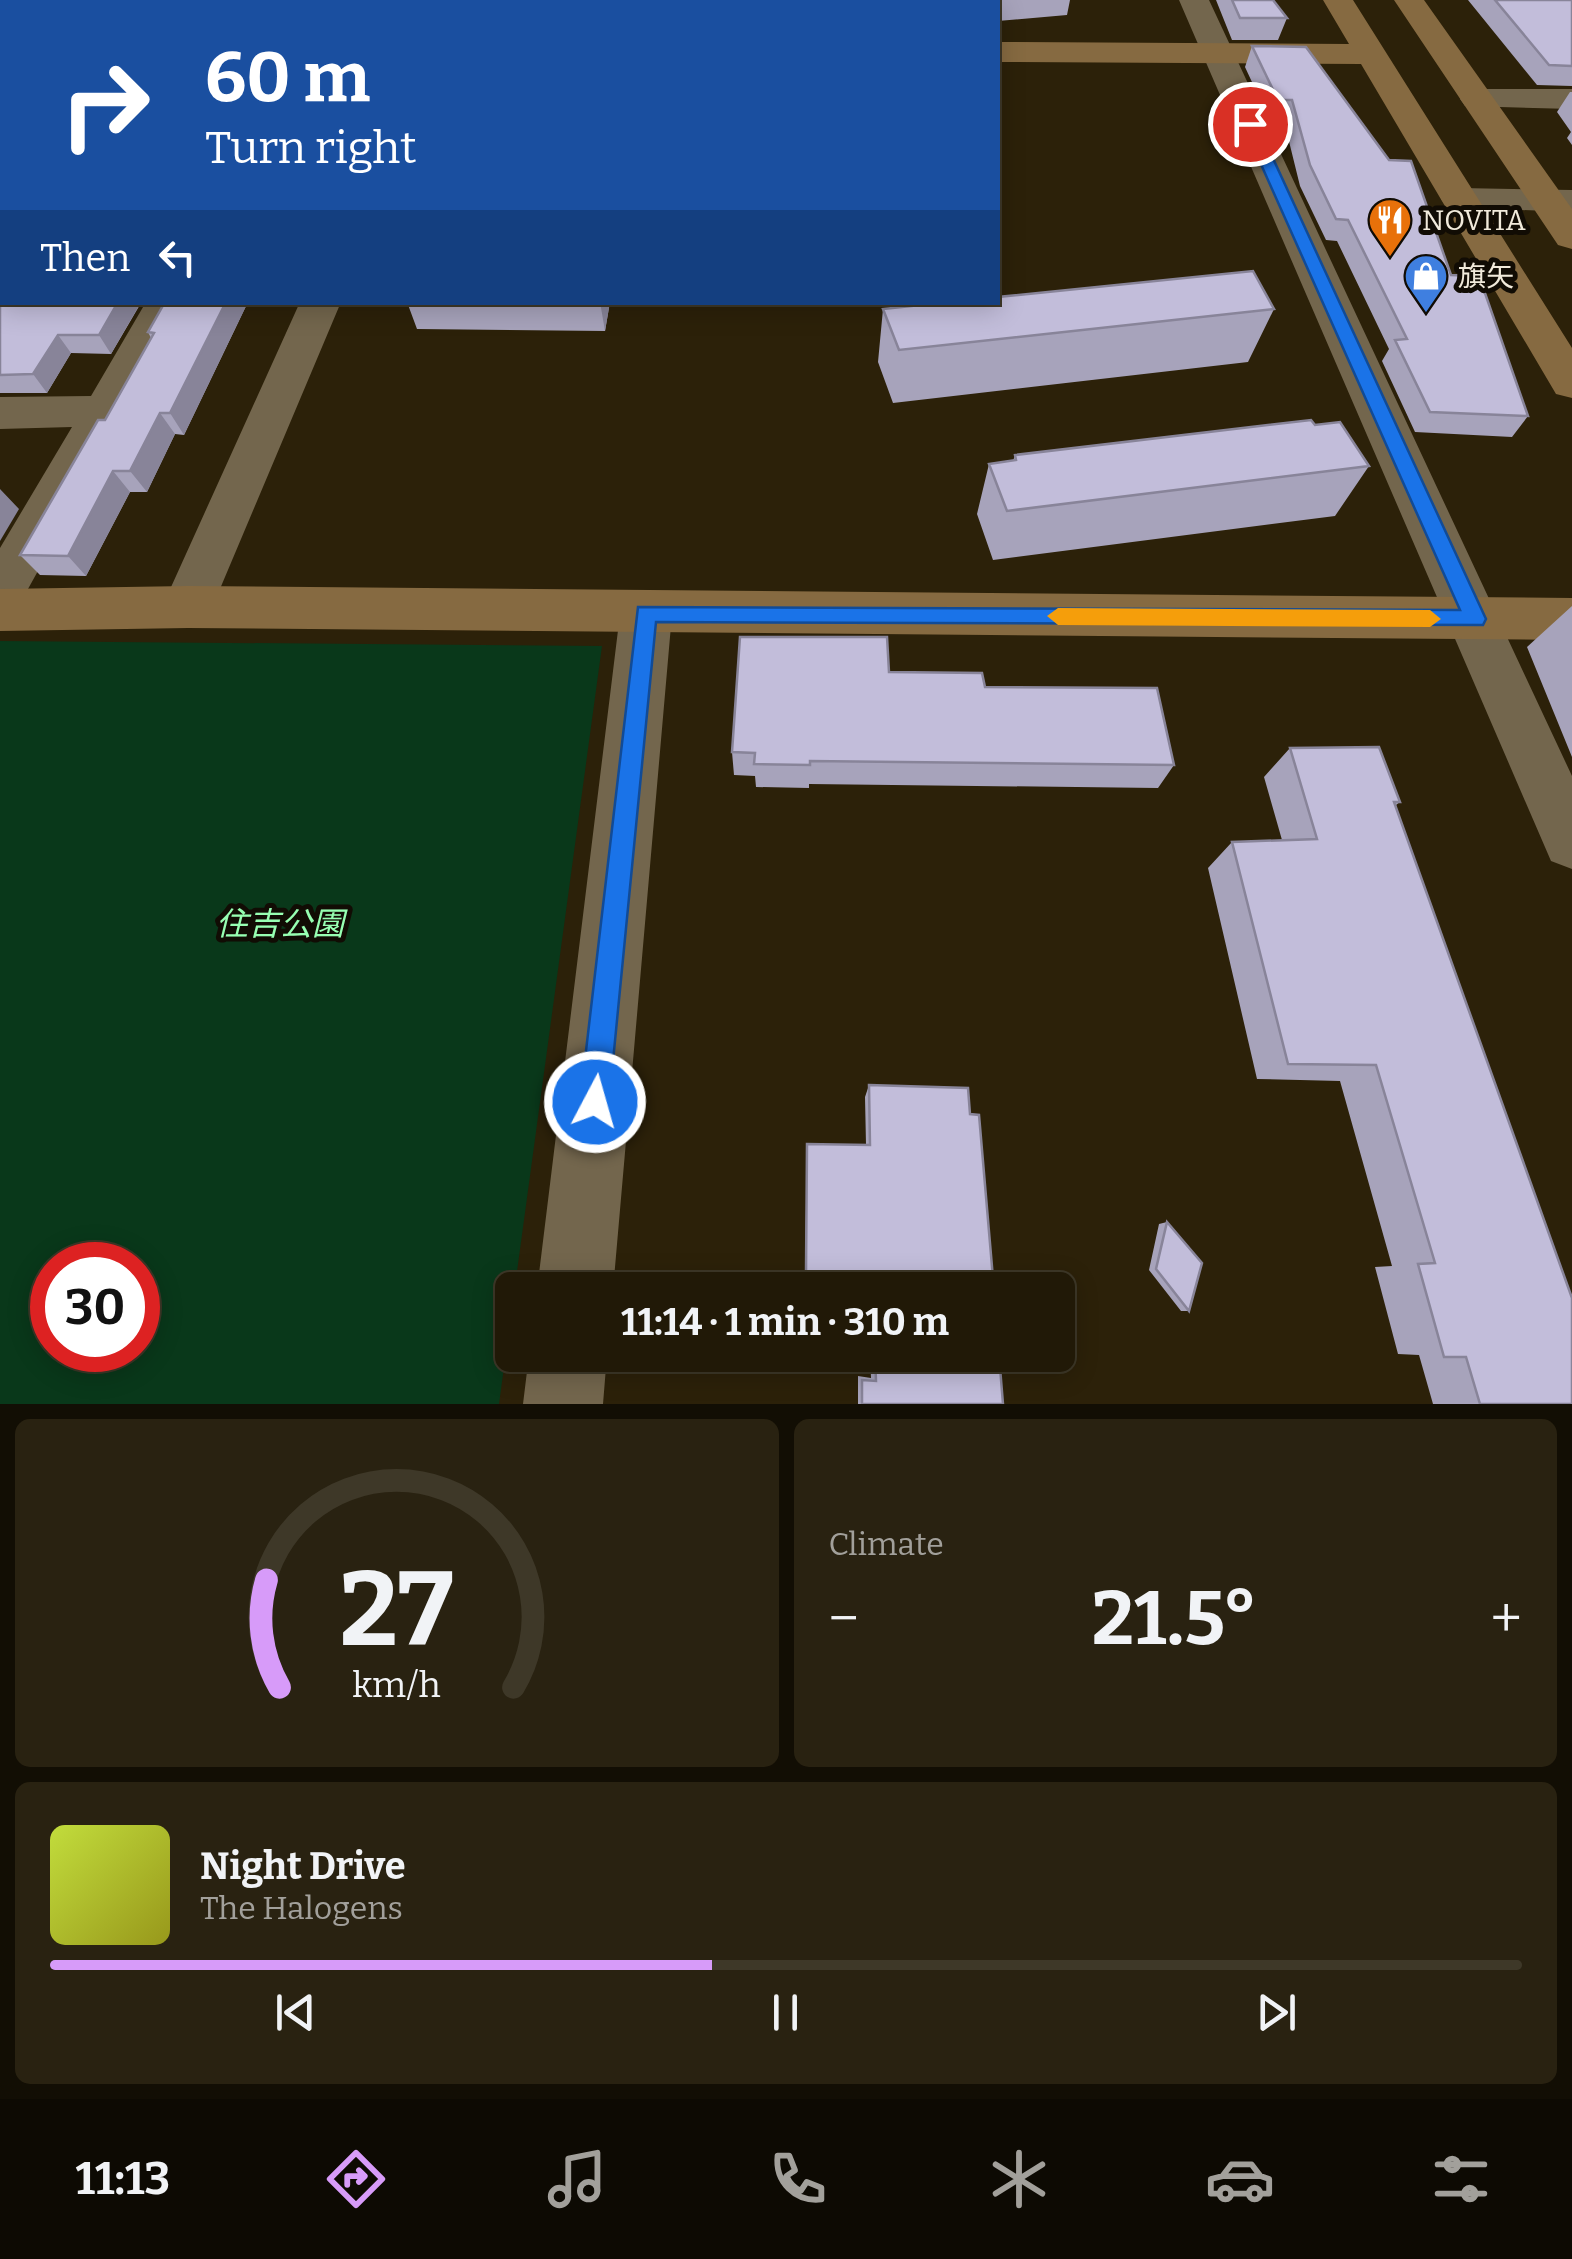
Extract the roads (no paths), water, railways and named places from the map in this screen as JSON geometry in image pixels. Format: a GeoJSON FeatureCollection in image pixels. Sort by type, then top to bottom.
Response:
{"type":"FeatureCollection","features":[{"type":"Feature","properties":{"kind":"street"},"geometry":{"type":"LineString","coordinates":[[1194,0],[1572,841]]}},
{"type":"Feature","properties":{"kind":"street"},"geometry":{"type":"LineString","coordinates":[[1338,0],[1572,382]]}},
{"type":"Feature","properties":{"kind":"street"},"geometry":{"type":"LineString","coordinates":[[1409,0],[1477,99],[1560,201],[1572,237]]}},
{"type":"Feature","properties":{"kind":"street"},"geometry":{"type":"LineString","coordinates":[[1000,52],[1370,54]]}},
{"type":"Feature","properties":{"kind":"street"},"geometry":{"type":"LineString","coordinates":[[1477,99],[1572,100]]}},
{"type":"Feature","properties":{"kind":"street"},"geometry":{"type":"LineString","coordinates":[[1460,199],[1560,201]]}},
{"type":"Feature","properties":{"kind":"street"},"geometry":{"type":"LineString","coordinates":[[0,593],[165,305]]}},
{"type":"Feature","properties":{"kind":"street"},"geometry":{"type":"LineString","coordinates":[[188,608],[320,305]]}},
{"type":"Feature","properties":{"kind":"street"},"geometry":{"type":"LineString","coordinates":[[0,413],[103,410]]}},
{"type":"Feature","properties":{"kind":"street"},"geometry":{"type":"LineString","coordinates":[[0,610],[188,608],[1572,620]]}},
{"type":"Feature","properties":{"kind":"street"},"geometry":{"type":"LineString","coordinates":[[577,1272],[646,614]]}},
{"type":"Feature","properties":{"kind":"street"},"geometry":{"type":"LineString","coordinates":[[563,1404],[566,1372]]}},
{"type":"Feature","properties":{"kind":"place","name":"NOVITA"},"geometry":{"type":"Point","coordinates":[1390,258]}},
{"type":"Feature","properties":{"kind":"place","name":"旗矢"},"geometry":{"type":"Point","coordinates":[1426,314]}},
{"type":"Feature","properties":{"kind":"park label","name":"住吉公園"},"geometry":{"type":"Point","coordinates":[280,924]}}]}
